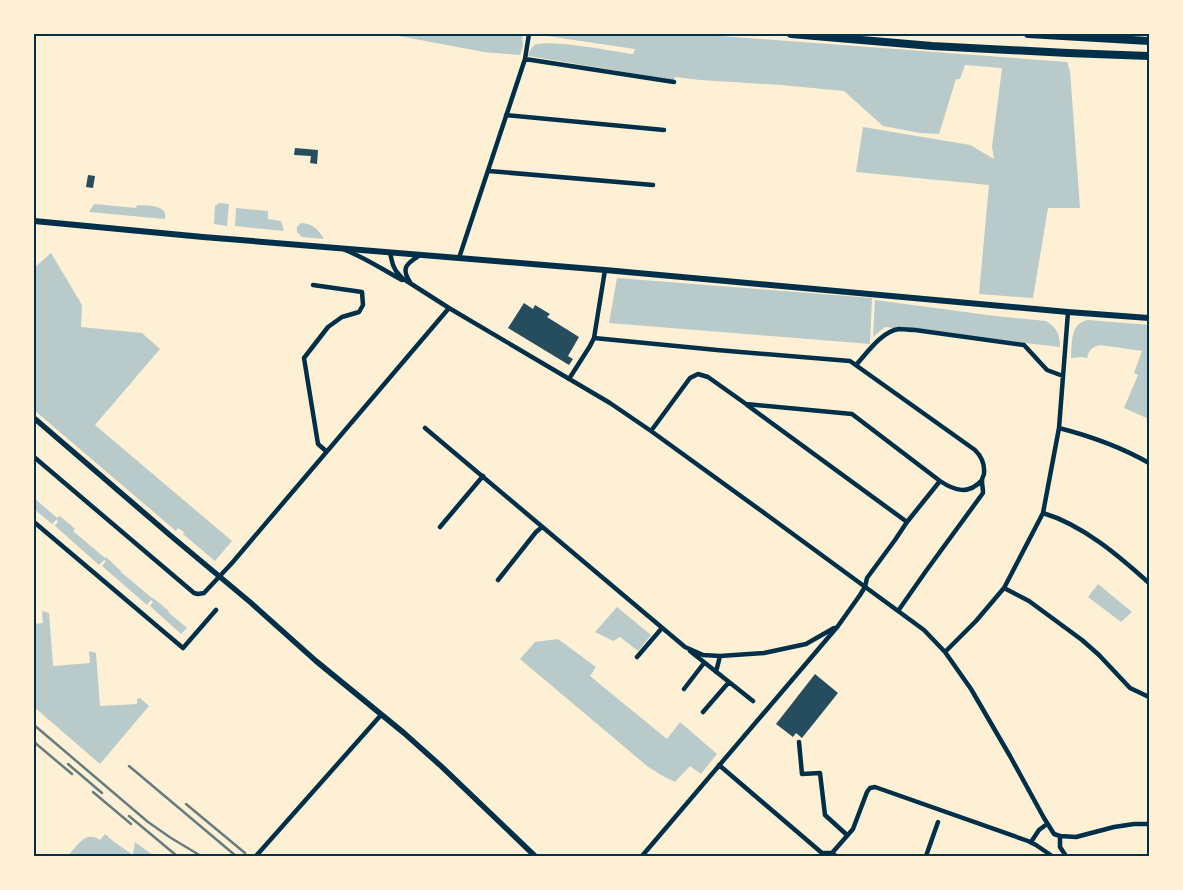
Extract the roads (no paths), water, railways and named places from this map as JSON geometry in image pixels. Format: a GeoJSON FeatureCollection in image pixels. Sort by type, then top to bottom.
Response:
{"type":"FeatureCollection","features":[{"type":"Feature","properties":{"kind":"highway"},"geometry":{"type":"LineString","coordinates":[[790,34],[932,46],[1149,56]]}},
{"type":"Feature","properties":{"kind":"highway"},"geometry":{"type":"LineString","coordinates":[[1028,34],[1149,41]]}},
{"type":"Feature","properties":{"kind":"main road"},"geometry":{"type":"LineString","coordinates":[[34,220],[184,235],[1149,318]]}},
{"type":"Feature","properties":{"kind":"street"},"geometry":{"type":"LineString","coordinates":[[459,258],[525,59],[529,34]]}},
{"type":"Feature","properties":{"kind":"street"},"geometry":{"type":"LineString","coordinates":[[525,59],[674,82]]}},
{"type":"Feature","properties":{"kind":"street"},"geometry":{"type":"LineString","coordinates":[[506,116],[664,130]]}},
{"type":"Feature","properties":{"kind":"street"},"geometry":{"type":"LineString","coordinates":[[488,171],[653,185]]}},
{"type":"Feature","properties":{"kind":"street"},"geometry":{"type":"LineString","coordinates":[[339,248],[369,260],[390,274],[412,285]]}},
{"type":"Feature","properties":{"kind":"street"},"geometry":{"type":"LineString","coordinates":[[390,253],[392,265],[402,278],[449,308],[610,403],[924,630],[945,652],[971,689],[1052,832],[1060,836],[1076,837],[1114,827],[1149,824]]}},
{"type":"Feature","properties":{"kind":"street"},"geometry":{"type":"LineString","coordinates":[[412,285],[405,274],[406,266],[420,255]]}},
{"type":"Feature","properties":{"kind":"street"},"geometry":{"type":"LineString","coordinates":[[569,379],[594,338],[605,270]]}},
{"type":"Feature","properties":{"kind":"street"},"geometry":{"type":"LineString","coordinates":[[313,286],[362,292],[363,306],[359,312],[342,317],[328,328],[304,358],[318,444],[326,451]]}},
{"type":"Feature","properties":{"kind":"street"},"geometry":{"type":"LineString","coordinates":[[34,457],[194,593],[206,592],[449,308]]}},
{"type":"Feature","properties":{"kind":"street"},"geometry":{"type":"LineString","coordinates":[[945,652],[976,621],[1004,588],[1043,513],[1059,428],[1068,312]]}},
{"type":"Feature","properties":{"kind":"street"},"geometry":{"type":"LineString","coordinates":[[856,365],[889,332],[899,329],[1024,344],[1047,370],[1063,376]]}},
{"type":"Feature","properties":{"kind":"street"},"geometry":{"type":"LineString","coordinates":[[594,338],[850,361],[975,450],[981,456],[984,463],[982,480],[972,488],[955,489],[940,481],[852,414],[746,404]]}},
{"type":"Feature","properties":{"kind":"street"},"geometry":{"type":"LineString","coordinates":[[651,431],[690,378],[698,374],[708,377],[907,522]]}},
{"type":"Feature","properties":{"kind":"street"},"geometry":{"type":"LineString","coordinates":[[34,418],[441,766],[535,856]]}},
{"type":"Feature","properties":{"kind":"street"},"geometry":{"type":"LineString","coordinates":[[425,428],[662,628],[753,702]]}},
{"type":"Feature","properties":{"kind":"street"},"geometry":{"type":"LineString","coordinates":[[1059,428],[1118,447],[1149,462]]}},
{"type":"Feature","properties":{"kind":"street"},"geometry":{"type":"LineString","coordinates":[[440,527],[483,476]]}},
{"type":"Feature","properties":{"kind":"street"},"geometry":{"type":"LineString","coordinates":[[898,611],[983,493],[982,480]]}},
{"type":"Feature","properties":{"kind":"street"},"geometry":{"type":"LineString","coordinates":[[642,856],[838,626],[860,596],[867,578],[907,522],[940,481]]}},
{"type":"Feature","properties":{"kind":"street"},"geometry":{"type":"LineString","coordinates":[[1043,513],[1084,531],[1133,568],[1149,583]]}},
{"type":"Feature","properties":{"kind":"street"},"geometry":{"type":"LineString","coordinates":[[34,522],[183,648],[216,610]]}},
{"type":"Feature","properties":{"kind":"street"},"geometry":{"type":"LineString","coordinates":[[498,580],[542,527]]}},
{"type":"Feature","properties":{"kind":"street"},"geometry":{"type":"LineString","coordinates":[[1004,588],[1029,601],[1082,640],[1130,688],[1149,697]]}},
{"type":"Feature","properties":{"kind":"street"},"geometry":{"type":"LineString","coordinates":[[685,647],[702,655],[720,656],[764,653],[806,644],[838,626]]}},
{"type":"Feature","properties":{"kind":"street"},"geometry":{"type":"LineString","coordinates":[[637,657],[662,628]]}},
{"type":"Feature","properties":{"kind":"street"},"geometry":{"type":"LineString","coordinates":[[716,672],[720,656]]}},
{"type":"Feature","properties":{"kind":"street"},"geometry":{"type":"LineString","coordinates":[[684,689],[704,663]]}},
{"type":"Feature","properties":{"kind":"street"},"geometry":{"type":"LineString","coordinates":[[703,712],[729,682]]}},
{"type":"Feature","properties":{"kind":"street"},"geometry":{"type":"LineString","coordinates":[[256,856],[381,715]]}},
{"type":"Feature","properties":{"kind":"street"},"geometry":{"type":"LineString","coordinates":[[799,742],[802,774],[820,773],[825,815],[847,835]]}},
{"type":"Feature","properties":{"kind":"street"},"geometry":{"type":"LineString","coordinates":[[719,765],[822,854],[834,854],[853,829],[867,792],[870,788],[875,787],[1031,842],[1052,856]]}},
{"type":"Feature","properties":{"kind":"street"},"geometry":{"type":"LineString","coordinates":[[926,856],[938,822]]}},
{"type":"Feature","properties":{"kind":"street"},"geometry":{"type":"LineString","coordinates":[[1031,842],[1039,830],[1047,824]]}},
{"type":"Feature","properties":{"kind":"street"},"geometry":{"type":"LineString","coordinates":[[1060,836],[1060,847],[1066,856]]}},
{"type":"Feature","properties":{"kind":"railway"},"geometry":{"type":"LineString","coordinates":[[34,725],[148,822],[201,856]]}},
{"type":"Feature","properties":{"kind":"railway"},"geometry":{"type":"LineString","coordinates":[[34,742],[72,774]]}},
{"type":"Feature","properties":{"kind":"railway"},"geometry":{"type":"LineString","coordinates":[[68,764],[102,793]]}},
{"type":"Feature","properties":{"kind":"railway"},"geometry":{"type":"LineString","coordinates":[[129,766],[236,856]]}},
{"type":"Feature","properties":{"kind":"railway"},"geometry":{"type":"LineString","coordinates":[[93,792],[131,824]]}},
{"type":"Feature","properties":{"kind":"railway"},"geometry":{"type":"LineString","coordinates":[[186,804],[245,853]]}},
{"type":"Feature","properties":{"kind":"railway"},"geometry":{"type":"LineString","coordinates":[[129,816],[177,856]]}}]}
